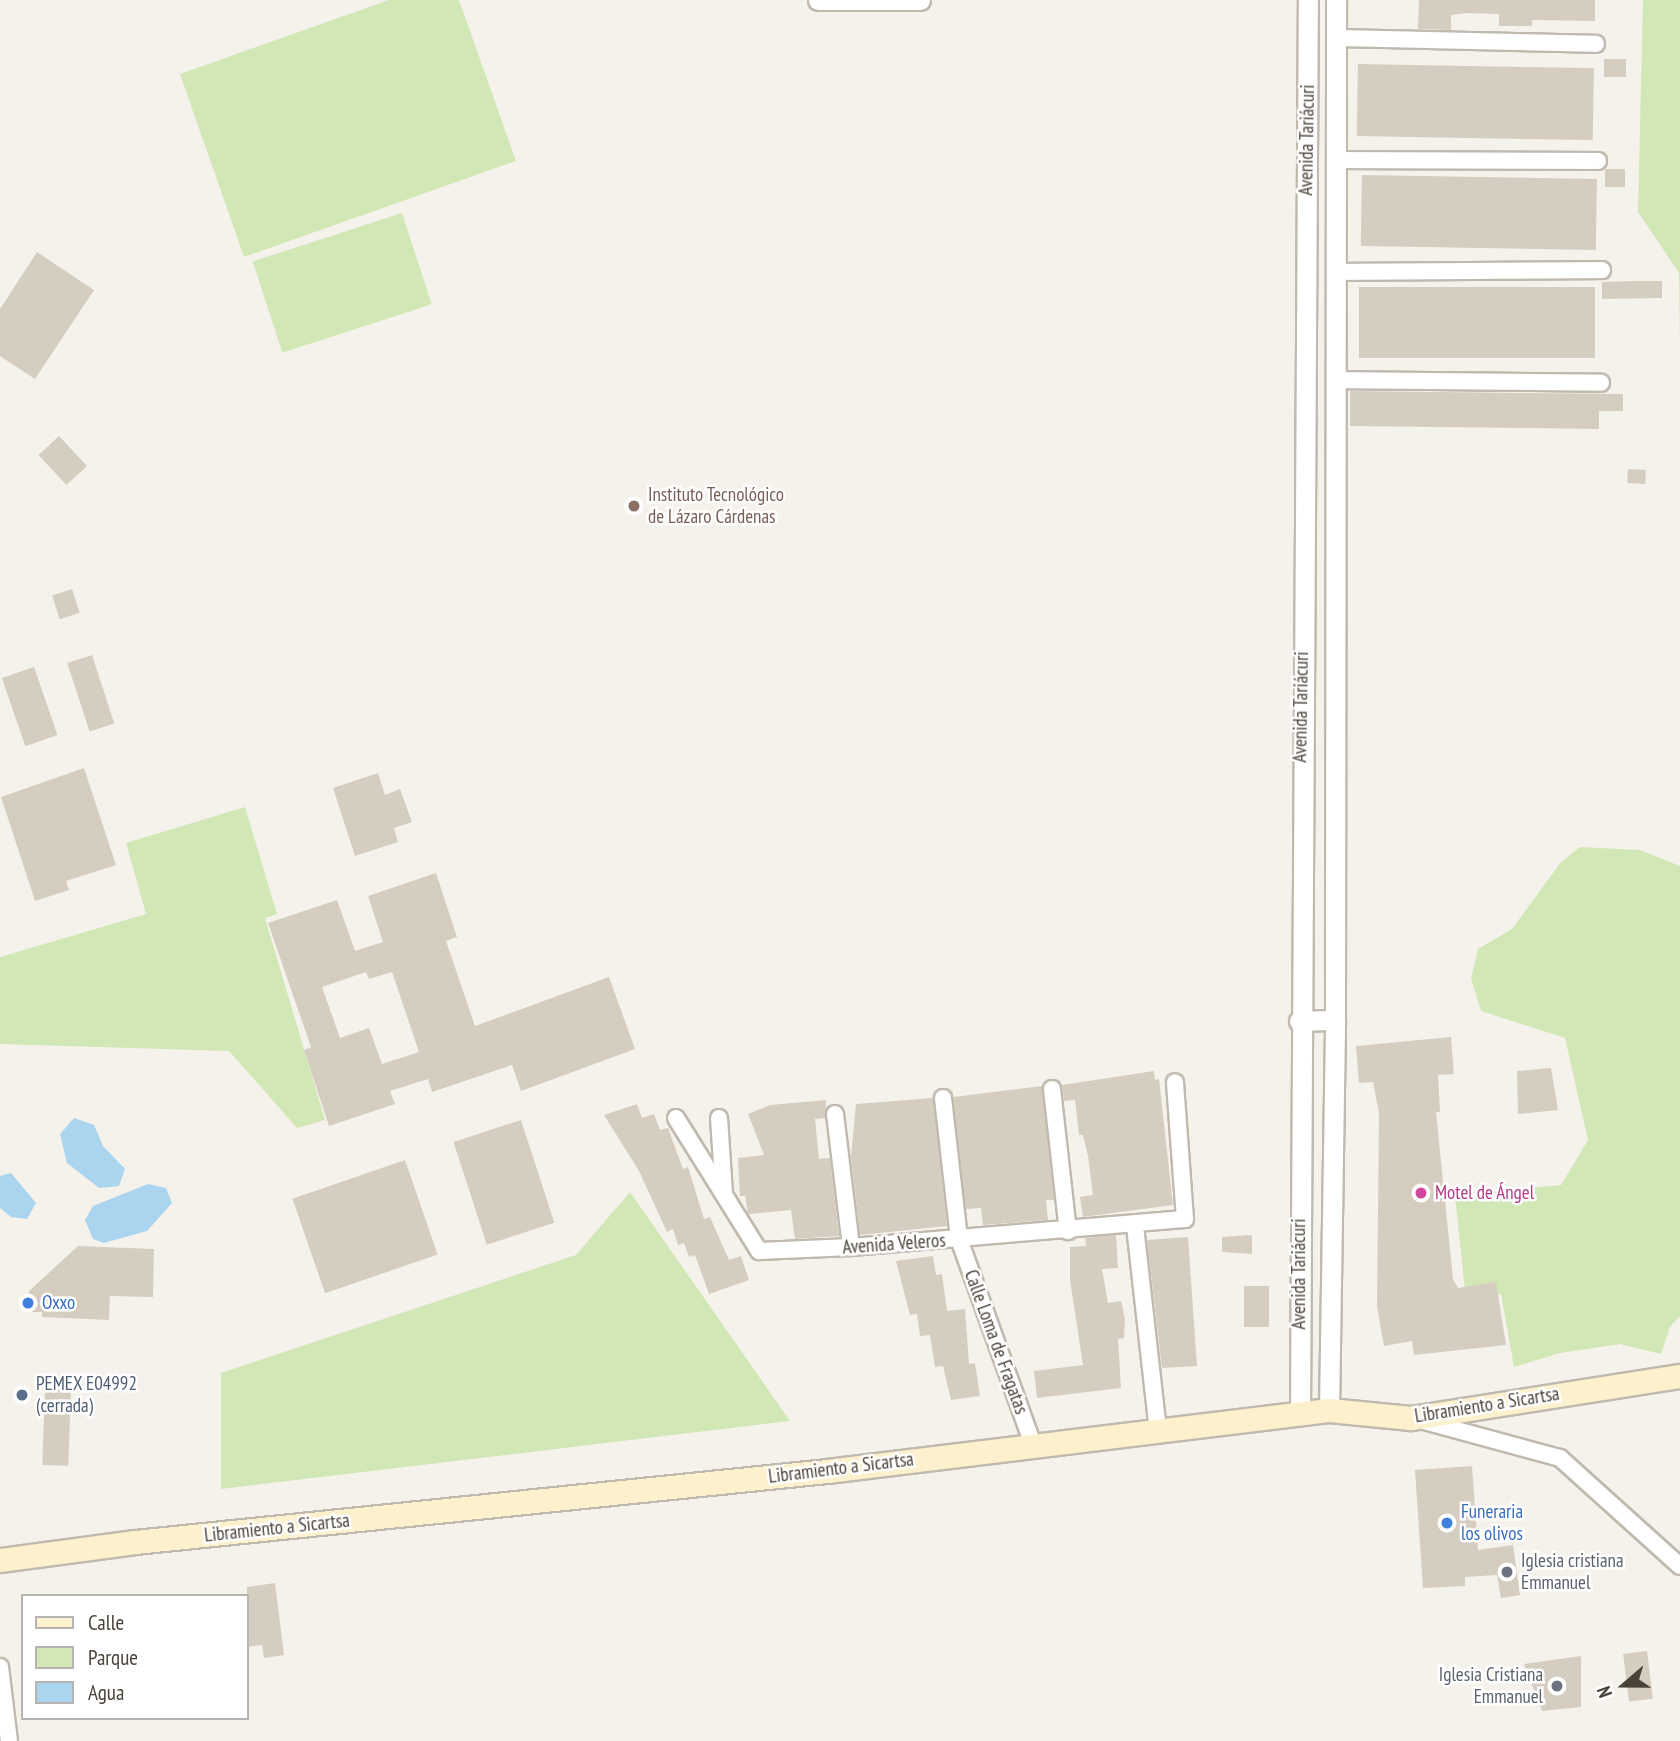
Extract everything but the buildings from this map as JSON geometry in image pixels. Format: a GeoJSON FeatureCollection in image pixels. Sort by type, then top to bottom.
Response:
{"type":"FeatureCollection","features":[{"type":"Feature","properties":{"kind":"main road","name":"Libramiento a Sicartsa"},"geometry":{"type":"LineString","coordinates":[[0,1560],[135,1542],[827,1471],[1329,1410],[1410,1418],[1680,1376]]}},
{"type":"Feature","properties":{"kind":"street"},"geometry":{"type":"LineString","coordinates":[[818,0],[920,0]]}},
{"type":"Feature","properties":{"kind":"street","name":"Avenida Tariácuri"},"geometry":{"type":"LineString","coordinates":[[1300,1414],[1299,1021],[1308,0]]}},
{"type":"Feature","properties":{"kind":"street","name":"Avenida Tariácuri"},"geometry":{"type":"LineString","coordinates":[[1329,1410],[1335,1020],[1335,380],[1338,160],[1336,0]]}},
{"type":"Feature","properties":{"kind":"street"},"geometry":{"type":"LineString","coordinates":[[1336,38],[1596,44]]}},
{"type":"Feature","properties":{"kind":"street"},"geometry":{"type":"LineString","coordinates":[[1338,160],[1598,161]]}},
{"type":"Feature","properties":{"kind":"street"},"geometry":{"type":"LineString","coordinates":[[1337,272],[1602,270]]}},
{"type":"Feature","properties":{"kind":"street"},"geometry":{"type":"LineString","coordinates":[[1335,380],[1601,383]]}},
{"type":"Feature","properties":{"kind":"street"},"geometry":{"type":"LineString","coordinates":[[1299,1021],[1335,1020]]}},
{"type":"Feature","properties":{"kind":"street","name":"Avenida Veleros"},"geometry":{"type":"LineString","coordinates":[[676,1118],[759,1251],[851,1247],[1135,1226],[1185,1219],[1175,1082]]}},
{"type":"Feature","properties":{"kind":"street"},"geometry":{"type":"LineString","coordinates":[[1052,1089],[1068,1231]]}},
{"type":"Feature","properties":{"kind":"street","name":"Calle Loma de Fragatas"},"geometry":{"type":"LineString","coordinates":[[943,1098],[959,1239],[1033,1444]]}},
{"type":"Feature","properties":{"kind":"street"},"geometry":{"type":"LineString","coordinates":[[835,1114],[851,1247]]}},
{"type":"Feature","properties":{"kind":"street"},"geometry":{"type":"LineString","coordinates":[[719,1118],[724,1196]]}},
{"type":"Feature","properties":{"kind":"street"},"geometry":{"type":"LineString","coordinates":[[1135,1226],[1158,1430]]}},
{"type":"Feature","properties":{"kind":"street"},"geometry":{"type":"LineString","coordinates":[[1410,1418],[1560,1458],[1680,1566]]}},
{"type":"Feature","properties":{"kind":"street"},"geometry":{"type":"LineString","coordinates":[[0,1667],[9,1741]]}},
{"type":"Feature","properties":{"kind":"green space"},"geometry":{"type":"Polygon","coordinates":[[[389,0],[459,0],[516,161],[244,257],[180,74],[389,0]]]}},
{"type":"Feature","properties":{"kind":"green space"},"geometry":{"type":"Polygon","coordinates":[[[1643,0],[1680,0],[1680,348],[1679,273],[1638,212],[1643,0]]]}},
{"type":"Feature","properties":{"kind":"green space"},"geometry":{"type":"Polygon","coordinates":[[[402,213],[432,304],[282,353],[253,262],[402,213]]]}},
{"type":"Feature","properties":{"kind":"green space"},"geometry":{"type":"Polygon","coordinates":[[[245,807],[277,914],[265,918],[325,1120],[297,1128],[229,1051],[0,1044],[0,957],[146,914],[126,843],[245,807]]]}},
{"type":"Feature","properties":{"kind":"green space"},"geometry":{"type":"Polygon","coordinates":[[[1580,847],[1640,850],[1680,866],[1680,1316],[1670,1327],[1661,1354],[1620,1344],[1560,1353],[1514,1367],[1501,1294],[1466,1300],[1455,1196],[1561,1185],[1588,1140],[1565,1038],[1481,1011],[1471,979],[1478,949],[1512,929],[1561,862],[1580,847]]]}},
{"type":"Feature","properties":{"kind":"green space"},"geometry":{"type":"Polygon","coordinates":[[[630,1192],[790,1421],[221,1489],[221,1373],[576,1255],[630,1192]]]}},
{"type":"Feature","properties":{"kind":"water"},"geometry":{"type":"Polygon","coordinates":[[[74,1118],[94,1125],[103,1146],[125,1169],[119,1186],[99,1188],[67,1163],[60,1134],[74,1118]]]}},
{"type":"Feature","properties":{"kind":"water"},"geometry":{"type":"Polygon","coordinates":[[[11,1173],[36,1203],[27,1219],[11,1217],[0,1208],[0,1176],[11,1173]]]}},
{"type":"Feature","properties":{"kind":"water"},"geometry":{"type":"Polygon","coordinates":[[[148,1184],[166,1188],[172,1203],[147,1231],[104,1243],[93,1239],[85,1220],[93,1206],[148,1184]]]}},
{"type":"Feature","properties":{"kind":"place","name":"Instituto Tecnológico de Lázaro Cárdenas"},"geometry":{"type":"Point","coordinates":[634,506]}},
{"type":"Feature","properties":{"kind":"place","name":"Motel de Ángel"},"geometry":{"type":"Point","coordinates":[1421,1193]}},
{"type":"Feature","properties":{"kind":"place","name":"Oxxo"},"geometry":{"type":"Point","coordinates":[28,1303]}},
{"type":"Feature","properties":{"kind":"place","name":"PEMEX E04992 (cerrada)"},"geometry":{"type":"Point","coordinates":[22,1395]}},
{"type":"Feature","properties":{"kind":"place","name":"Funeraria los olivos"},"geometry":{"type":"Point","coordinates":[1447,1523]}},
{"type":"Feature","properties":{"kind":"place","name":"Iglesia cristiana Emmanuel"},"geometry":{"type":"Point","coordinates":[1507,1572]}},
{"type":"Feature","properties":{"kind":"place","name":"Iglesia Cristiana Emmanuel"},"geometry":{"type":"Point","coordinates":[1557,1686]}}]}
